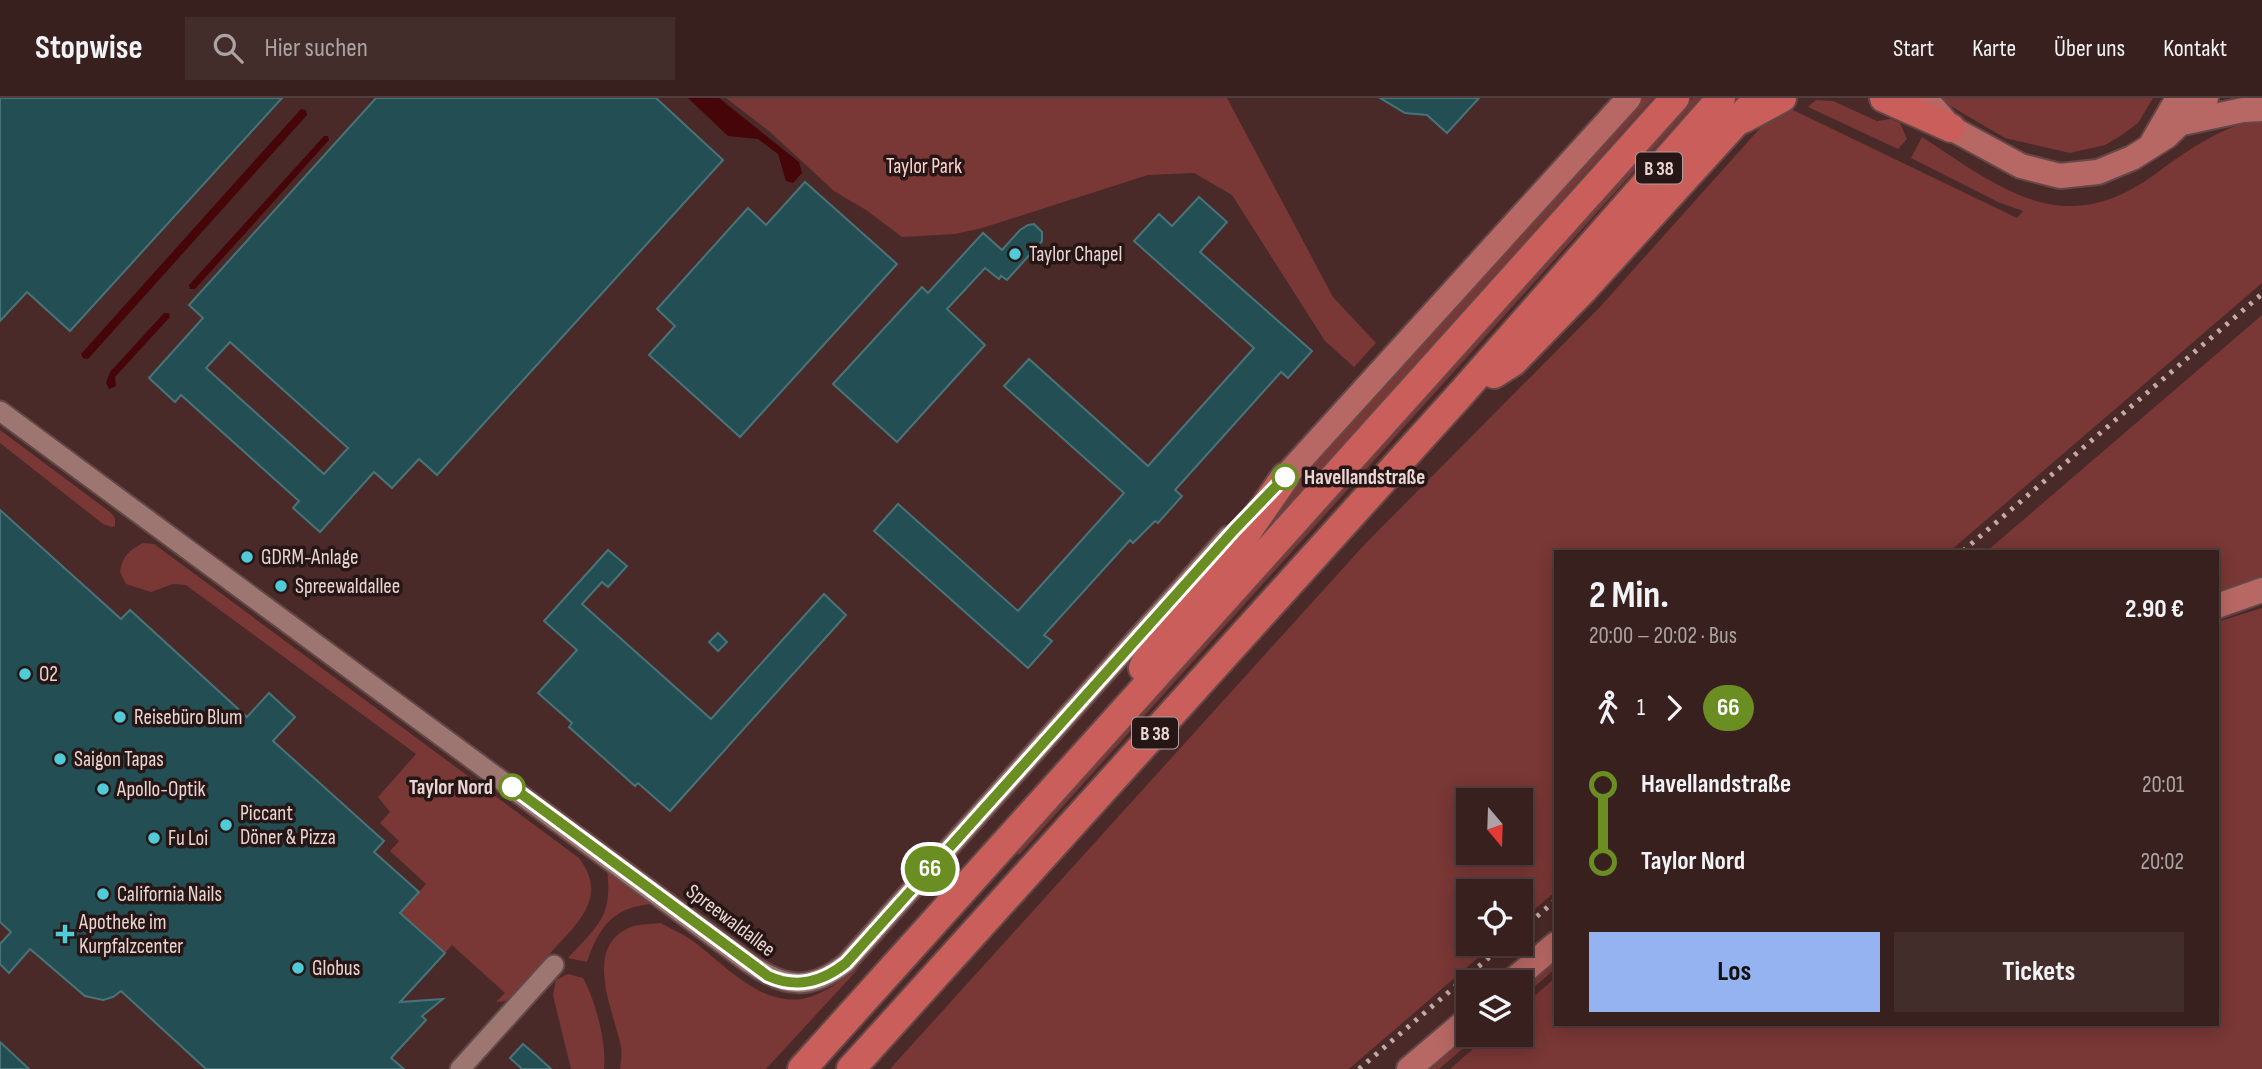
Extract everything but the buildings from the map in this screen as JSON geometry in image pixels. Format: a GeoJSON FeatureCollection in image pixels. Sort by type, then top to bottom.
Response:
{"type":"FeatureCollection","features":[{"type":"Feature","properties":{"kind":"highway","name":"B 38"},"geometry":{"type":"LineString","coordinates":[[802,1069],[1675,98]]}},
{"type":"Feature","properties":{"kind":"highway","name":"B 38"},"geometry":{"type":"LineString","coordinates":[[851,1069],[1458,397],[1721,98]]}},
{"type":"Feature","properties":{"kind":"highway"},"geometry":{"type":"LineString","coordinates":[[1458,397],[1513,362],[1584,289],[1758,98]]}},
{"type":"Feature","properties":{"kind":"highway"},"geometry":{"type":"LineString","coordinates":[[1734,124],[1782,98]]}},
{"type":"Feature","properties":{"kind":"highway"},"geometry":{"type":"LineString","coordinates":[[1884,98],[1951,128]]}},
{"type":"Feature","properties":{"kind":"highway"},"geometry":{"type":"LineString","coordinates":[[1122,712],[1149,655],[1245,535],[1285,477]]}},
{"type":"Feature","properties":{"kind":"main road"},"geometry":{"type":"LineString","coordinates":[[1285,477],[1629,98]]}},
{"type":"Feature","properties":{"kind":"main road"},"geometry":{"type":"LineString","coordinates":[[1925,98],[1951,128],[2021,166],[2060,176],[2098,172],[2124,162],[2150,146],[2176,106],[2206,98]]}},
{"type":"Feature","properties":{"kind":"main road"},"geometry":{"type":"LineString","coordinates":[[2176,106],[2262,109]]}},
{"type":"Feature","properties":{"kind":"main road"},"geometry":{"type":"LineString","coordinates":[[2219,606],[2262,590]]}},
{"type":"Feature","properties":{"kind":"main road"},"geometry":{"type":"LineString","coordinates":[[1525,970],[1554,946]]}},
{"type":"Feature","properties":{"kind":"main road"},"geometry":{"type":"LineString","coordinates":[[1409,1069],[1456,1028]]}},
{"type":"Feature","properties":{"kind":"street","name":"Spreewaldallee"},"geometry":{"type":"LineString","coordinates":[[0,411],[758,970],[780,982],[796,984],[815,981],[846,963],[1234,530],[1285,477]]}},
{"type":"Feature","properties":{"kind":"street"},"geometry":{"type":"LineString","coordinates":[[460,1069],[554,965]]}},
{"type":"Feature","properties":{"kind":"green space","name":"Taylor Park"},"geometry":{"type":"Polygon","coordinates":[[[726,98],[1227,98],[1333,297],[1376,343],[1354,367],[1325,341],[1232,195],[1194,173],[1148,175],[982,228],[955,234],[902,237],[866,210],[834,191],[769,131],[726,98]]]}},
{"type":"Feature","properties":{"kind":"green space"},"geometry":{"type":"Polygon","coordinates":[[[1643,98],[1653,98],[1255,542],[1275,507],[1643,98]]]}},
{"type":"Feature","properties":{"kind":"green space"},"geometry":{"type":"Polygon","coordinates":[[[1693,98],[1700,98],[1019,855],[1016,852],[1693,98]]]}},
{"type":"Feature","properties":{"kind":"green space"},"geometry":{"type":"Polygon","coordinates":[[[1937,98],[2153,98],[2138,123],[2122,135],[2105,145],[2070,153],[2005,138],[1937,98]]]}},
{"type":"Feature","properties":{"kind":"green space"},"geometry":{"type":"Polygon","coordinates":[[[1816,100],[1833,101],[1877,121],[1891,119],[1900,123],[1907,139],[1898,149],[1808,107],[1816,100]]]}},
{"type":"Feature","properties":{"kind":"green space"},"geometry":{"type":"Polygon","coordinates":[[[1781,108],[1791,109],[2017,218],[2023,211],[1998,202],[1911,158],[1922,137],[2009,190],[2036,201],[2064,206],[2094,204],[2125,193],[2207,139],[2247,122],[2262,119],[2262,283],[1951,550],[1554,550],[1554,893],[1533,911],[1533,879],[1456,879],[1456,956],[1480,956],[1464,970],[1456,970],[1456,977],[1349,1069],[890,1069],[1365,544],[1599,308],[1781,108]]]}},
{"type":"Feature","properties":{"kind":"green space"},"geometry":{"type":"Polygon","coordinates":[[[2262,315],[2262,576],[2219,592],[2219,550],[1988,550],[2262,315]]]}},
{"type":"Feature","properties":{"kind":"green space"},"geometry":{"type":"Polygon","coordinates":[[[0,430],[110,512],[115,518],[115,526],[103,524],[0,443],[0,430]]]}},
{"type":"Feature","properties":{"kind":"green space"},"geometry":{"type":"Polygon","coordinates":[[[143,543],[154,544],[579,858],[591,884],[587,908],[572,929],[509,998],[496,1002],[505,993],[452,945],[445,953],[401,913],[426,884],[390,851],[399,841],[380,823],[390,812],[378,797],[416,754],[186,585],[173,584],[151,592],[126,584],[120,572],[122,562],[130,551],[143,543]]]}},
{"type":"Feature","properties":{"kind":"green space"},"geometry":{"type":"Polygon","coordinates":[[[2262,608],[2262,1069],[1450,1069],[1475,1047],[1533,1047],[1533,997],[1554,979],[1554,1026],[2219,1026],[2219,621],[2262,608]]]}},
{"type":"Feature","properties":{"kind":"green space"},"geometry":{"type":"Polygon","coordinates":[[[609,868],[654,901],[652,904],[627,909],[609,921],[587,962],[568,958],[601,919],[608,899],[609,868]]]}},
{"type":"Feature","properties":{"kind":"green space"},"geometry":{"type":"Polygon","coordinates":[[[661,923],[690,939],[755,989],[786,999],[802,999],[817,994],[859,968],[766,1069],[620,1069],[621,1047],[605,980],[604,963],[608,947],[618,935],[634,926],[661,923]]]}},
{"type":"Feature","properties":{"kind":"green space"},"geometry":{"type":"Polygon","coordinates":[[[1554,959],[1554,970],[1533,988],[1533,977],[1554,959]]]}},
{"type":"Feature","properties":{"kind":"green space"},"geometry":{"type":"Polygon","coordinates":[[[568,974],[583,978],[592,998],[602,1035],[604,1069],[571,1069],[553,995],[556,980],[568,974]]]}},
{"type":"Feature","properties":{"kind":"green space"},"geometry":{"type":"Polygon","coordinates":[[[1456,1044],[1456,1047],[1465,1047],[1439,1069],[1425,1069],[1456,1044]]]}},
{"type":"Feature","properties":{"kind":"shaded area"},"geometry":{"type":"Polygon","coordinates":[[[688,98],[719,98],[799,162],[802,173],[793,183],[786,181],[778,154],[758,139],[728,136],[688,98]]]}},
{"type":"Feature","properties":{"kind":"shaded area"},"geometry":{"type":"Polygon","coordinates":[[[301,109],[306,110],[307,115],[88,359],[83,358],[81,354],[301,109]]]}},
{"type":"Feature","properties":{"kind":"shaded area"},"geometry":{"type":"Polygon","coordinates":[[[324,136],[328,136],[329,140],[195,289],[190,289],[189,285],[324,136]]]}},
{"type":"Feature","properties":{"kind":"shaded area"},"geometry":{"type":"Polygon","coordinates":[[[164,313],[169,313],[170,317],[115,377],[116,386],[109,389],[106,383],[110,372],[164,313]]]}},
{"type":"Feature","properties":{"kind":"railway"},"geometry":{"type":"LineString","coordinates":[[1964,550],[2262,294]]}},
{"type":"Feature","properties":{"kind":"railway"},"geometry":{"type":"LineString","coordinates":[[1533,920],[1554,902]]}},
{"type":"Feature","properties":{"kind":"railway"},"geometry":{"type":"LineString","coordinates":[[1359,1069],[1491,956]]}},
{"type":"Feature","properties":{"kind":"bus line","name":"66"},"geometry":{"type":"LineString","coordinates":[[512,787],[768,976],[780,982],[796,984],[815,981],[846,963],[1234,530],[1285,477]]}},
{"type":"Feature","properties":{"kind":"place","name":"Taylor Chapel"},"geometry":{"type":"Point","coordinates":[1015,254]}},
{"type":"Feature","properties":{"kind":"place","name":"Havellandstraße"},"geometry":{"type":"Point","coordinates":[1285,477]}},
{"type":"Feature","properties":{"kind":"place","name":"GDRM-Anlage"},"geometry":{"type":"Point","coordinates":[247,557]}},
{"type":"Feature","properties":{"kind":"place","name":"Spreewaldallee"},"geometry":{"type":"Point","coordinates":[281,586]}},
{"type":"Feature","properties":{"kind":"place","name":"O2"},"geometry":{"type":"Point","coordinates":[25,674]}},
{"type":"Feature","properties":{"kind":"place","name":"Reisebüro Blum"},"geometry":{"type":"Point","coordinates":[120,717]}},
{"type":"Feature","properties":{"kind":"place","name":"Saigon Tapas"},"geometry":{"type":"Point","coordinates":[60,759]}},
{"type":"Feature","properties":{"kind":"place","name":"Taylor Nord"},"geometry":{"type":"Point","coordinates":[512,787]}},
{"type":"Feature","properties":{"kind":"place","name":"Apollo-Optik"},"geometry":{"type":"Point","coordinates":[103,789]}},
{"type":"Feature","properties":{"kind":"place","name":"Piccant Döner & Pizza"},"geometry":{"type":"Point","coordinates":[226,825]}},
{"type":"Feature","properties":{"kind":"place","name":"Fu Loi"},"geometry":{"type":"Point","coordinates":[154,838]}},
{"type":"Feature","properties":{"kind":"place","name":"California Nails"},"geometry":{"type":"Point","coordinates":[103,894]}},
{"type":"Feature","properties":{"kind":"place","name":"Apotheke im Kurpfalzcenter"},"geometry":{"type":"Point","coordinates":[65,934]}},
{"type":"Feature","properties":{"kind":"place","name":"Globus"},"geometry":{"type":"Point","coordinates":[298,968]}}]}
